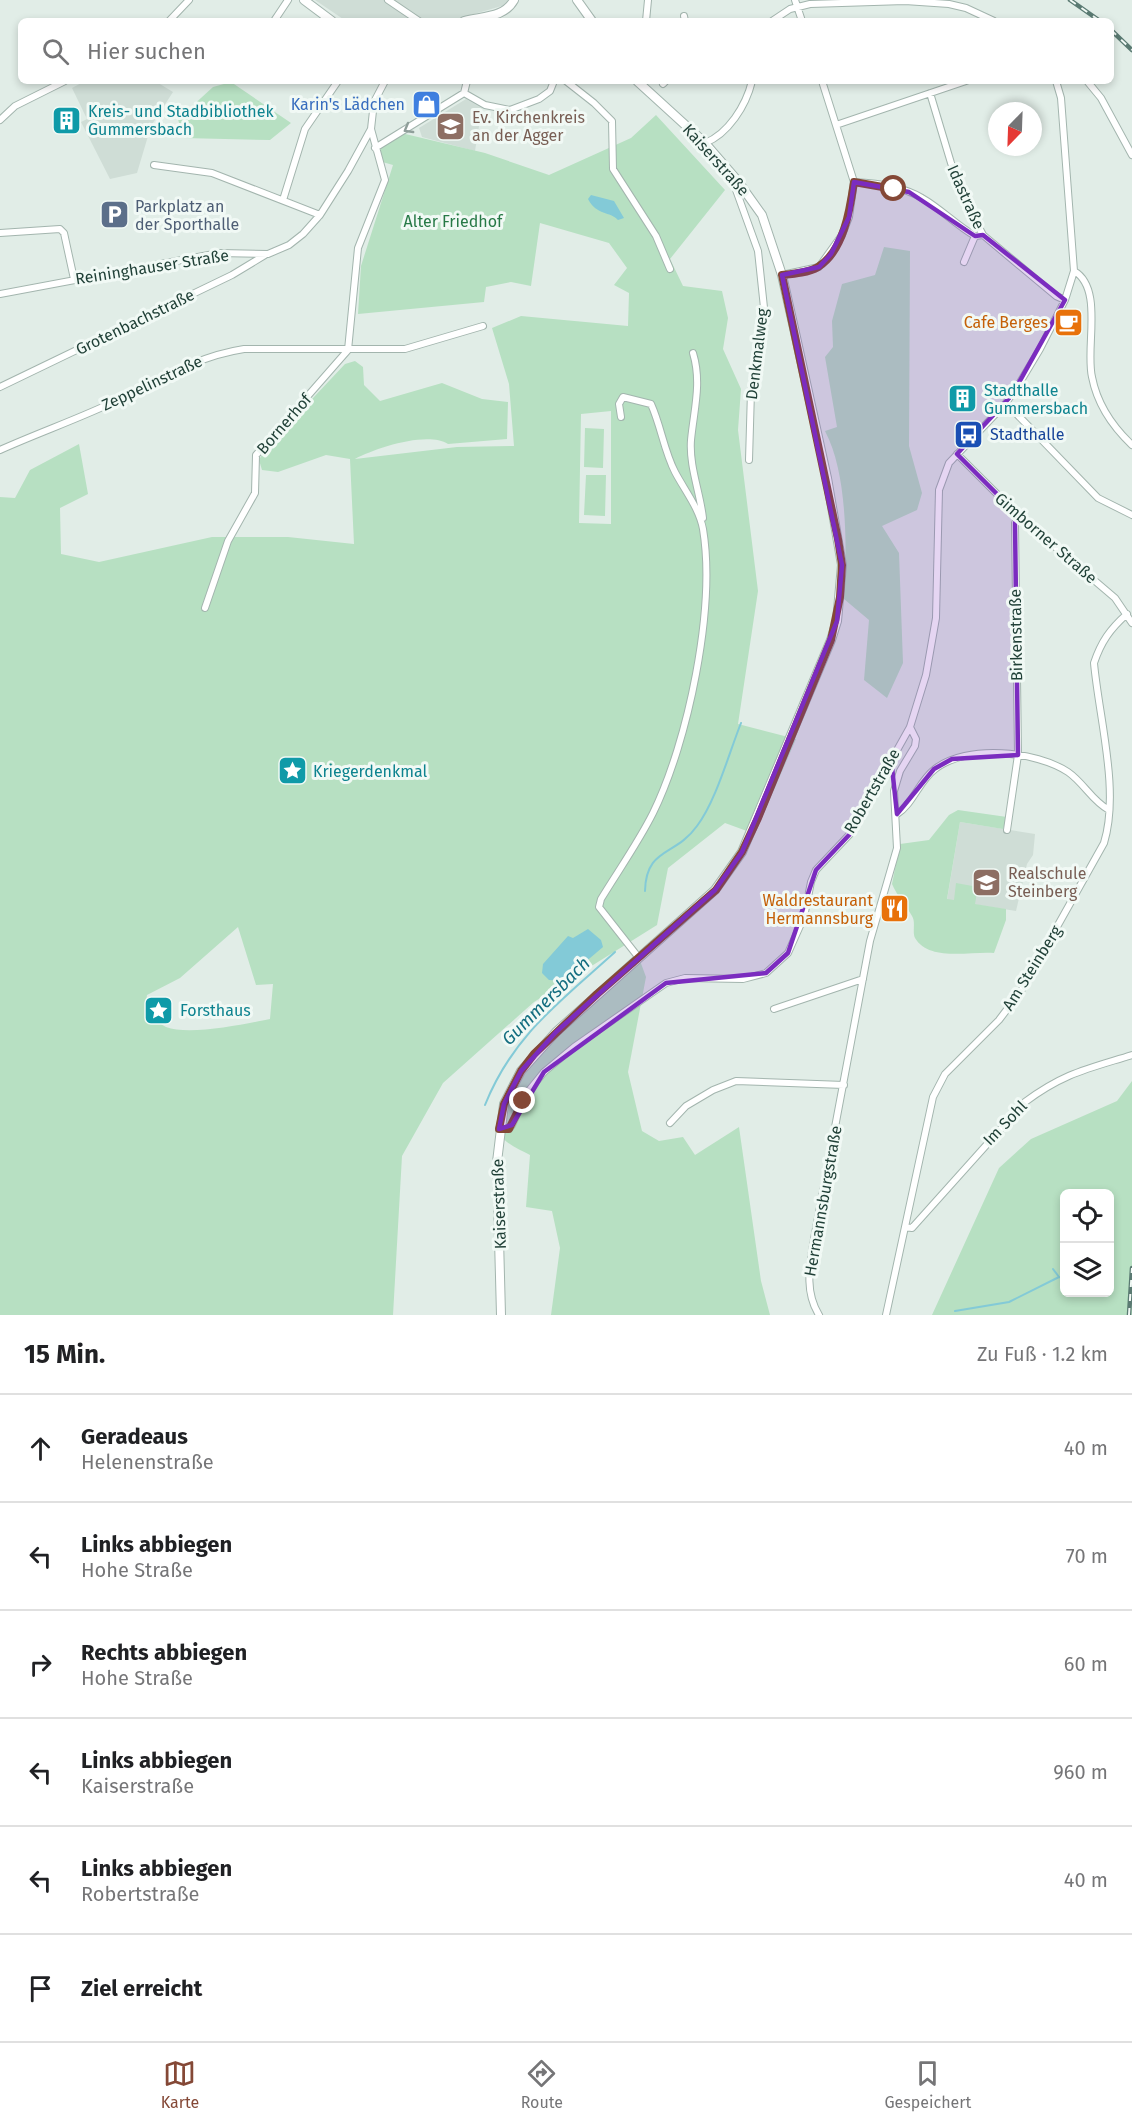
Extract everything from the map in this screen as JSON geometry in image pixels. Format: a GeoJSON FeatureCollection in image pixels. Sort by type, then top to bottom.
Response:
{"type":"FeatureCollection","features":[{"type":"Feature","properties":{"kind":"street"},"geometry":{"type":"LineString","coordinates":[[173,18],[189,0]]}},
{"type":"Feature","properties":{"kind":"street"},"geometry":{"type":"LineString","coordinates":[[276,18],[288,0]]}},
{"type":"Feature","properties":{"kind":"street"},"geometry":{"type":"LineString","coordinates":[[304,0],[328,18]]}},
{"type":"Feature","properties":{"kind":"street"},"geometry":{"type":"LineString","coordinates":[[388,0],[415,18]]}},
{"type":"Feature","properties":{"kind":"street"},"geometry":{"type":"LineString","coordinates":[[478,18],[501,13],[508,9],[514,0]]}},
{"type":"Feature","properties":{"kind":"street"},"geometry":{"type":"LineString","coordinates":[[577,0],[590,18]]}},
{"type":"Feature","properties":{"kind":"street"},"geometry":{"type":"LineString","coordinates":[[646,18],[648,0]]}},
{"type":"Feature","properties":{"kind":"street"},"geometry":{"type":"LineString","coordinates":[[776,18],[796,3],[896,1],[949,4],[975,11],[988,18]]}},
{"type":"Feature","properties":{"kind":"street"},"geometry":{"type":"LineString","coordinates":[[796,3],[801,18]]}},
{"type":"Feature","properties":{"kind":"street"},"geometry":{"type":"LineString","coordinates":[[0,120],[15,106],[59,84]]}},
{"type":"Feature","properties":{"kind":"street"},"geometry":{"type":"LineString","coordinates":[[283,200],[305,129],[336,84]]}},
{"type":"Feature","properties":{"kind":"street","name":"Reininghauser Straße"},"geometry":{"type":"LineString","coordinates":[[0,294],[219,254],[268,254],[296,239],[320,215],[370,129],[374,102],[383,84]]}},
{"type":"Feature","properties":{"kind":"street"},"geometry":{"type":"LineString","coordinates":[[375,148],[464,93],[466,84]]}},
{"type":"Feature","properties":{"kind":"street"},"geometry":{"type":"LineString","coordinates":[[464,93],[485,105],[510,110],[538,99],[550,91],[553,84]]}},
{"type":"Feature","properties":{"kind":"street"},"geometry":{"type":"LineString","coordinates":[[570,84],[612,121],[613,169],[656,236],[670,269]]}},
{"type":"Feature","properties":{"kind":"street","name":"Kaiserstraße"},"geometry":{"type":"LineString","coordinates":[[501,1315],[497,1162],[499,1129],[504,1104],[521,1071],[534,1054],[716,890],[742,852],[837,621],[842,565],[838,539],[782,275],[762,215],[737,180],[705,143],[640,84]]}},
{"type":"Feature","properties":{"kind":"street"},"geometry":{"type":"LineString","coordinates":[[705,143],[716,139],[727,128],[751,84]]}},
{"type":"Feature","properties":{"kind":"street"},"geometry":{"type":"LineString","coordinates":[[782,275],[819,267],[831,254],[849,217],[854,182],[823,84]]}},
{"type":"Feature","properties":{"kind":"street"},"geometry":{"type":"LineString","coordinates":[[836,125],[957,84]]}},
{"type":"Feature","properties":{"kind":"street"},"geometry":{"type":"LineString","coordinates":[[1057,84],[1061,98],[1074,271],[1081,275],[1090,292],[1092,311],[1089,349],[1092,381],[1106,413],[1132,445]]}},
{"type":"Feature","properties":{"kind":"street"},"geometry":{"type":"LineString","coordinates":[[1089,84],[1101,98],[1132,155]]}},
{"type":"Feature","properties":{"kind":"street","name":"Idastraße"},"geometry":{"type":"LineString","coordinates":[[930,93],[951,163],[979,236],[1056,296],[1065,300]]}},
{"type":"Feature","properties":{"kind":"street"},"geometry":{"type":"LineString","coordinates":[[370,129],[385,180],[358,248],[348,350],[405,349],[483,326]]}},
{"type":"Feature","properties":{"kind":"street"},"geometry":{"type":"LineString","coordinates":[[154,165],[212,173],[320,215]]}},
{"type":"Feature","properties":{"kind":"street","name":"Denkmalweg"},"geometry":{"type":"LineString","coordinates":[[737,180],[736,190],[758,251],[765,317],[751,391],[749,460]]}},
{"type":"Feature","properties":{"kind":"street"},"geometry":{"type":"LineString","coordinates":[[854,182],[909,192],[923,198],[948,219],[979,236],[964,262]]}},
{"type":"Feature","properties":{"kind":"street"},"geometry":{"type":"LineString","coordinates":[[0,233],[60,229],[64,233],[74,279]]}},
{"type":"Feature","properties":{"kind":"street","name":"Grotenbachstraße"},"geometry":{"type":"LineString","coordinates":[[0,387],[232,275],[268,254]]}},
{"type":"Feature","properties":{"kind":"street","name":"Robertstraße"},"geometry":{"type":"LineString","coordinates":[[499,1129],[509,1129],[528,1093],[544,1072],[574,1047],[666,983],[685,978],[743,979],[766,973],[788,953],[804,918],[808,894],[816,870],[850,834],[910,727],[926,675],[936,618],[939,490],[949,464],[1006,403],[1040,349],[1065,300],[1074,271]]}},
{"type":"Feature","properties":{"kind":"street","name":"Zeppelinstraße"},"geometry":{"type":"LineString","coordinates":[[0,450],[66,423],[177,369],[220,353],[244,349],[348,350]]}},
{"type":"Feature","properties":{"kind":"street","name":"Bornerhof"},"geometry":{"type":"LineString","coordinates":[[205,609],[228,541],[255,493],[256,455],[348,350]]}},
{"type":"Feature","properties":{"kind":"street"},"geometry":{"type":"LineString","coordinates":[[639,957],[599,907],[601,899],[652,814],[688,711],[695,681],[706,593],[703,528],[691,441],[697,406],[698,370],[693,353]]}},
{"type":"Feature","properties":{"kind":"street"},"geometry":{"type":"LineString","coordinates":[[621,417],[619,404],[623,398],[651,404],[675,471],[697,510],[703,528]]}},
{"type":"Feature","properties":{"kind":"street"},"geometry":{"type":"LineString","coordinates":[[1006,403],[1098,498],[1132,515]]}},
{"type":"Feature","properties":{"kind":"street","name":"Gimborner Straße"},"geometry":{"type":"LineString","coordinates":[[957,454],[1020,517],[1115,598],[1132,623]]}},
{"type":"Feature","properties":{"kind":"street","name":"Birkenstraße"},"geometry":{"type":"LineString","coordinates":[[1007,830],[1018,755],[1015,523],[1020,517]]}},
{"type":"Feature","properties":{"kind":"street","name":"Am Steinberg"},"geometry":{"type":"LineString","coordinates":[[886,1315],[933,1097],[945,1074],[999,1020],[1021,991],[1104,843],[1108,829],[1109,810],[1106,759],[1094,663],[1101,643],[1110,630],[1127,614]]}},
{"type":"Feature","properties":{"kind":"street","name":"Hermannsburgstraße"},"geometry":{"type":"LineString","coordinates":[[819,1315],[812,1304],[809,1286],[810,1264],[870,941],[897,848],[894,791],[916,740],[910,727]]}},
{"type":"Feature","properties":{"kind":"street"},"geometry":{"type":"LineString","coordinates":[[897,814],[906,809],[920,784],[934,769],[952,759],[973,754],[1018,755],[1051,763],[1083,784],[1099,804],[1109,810]]}},
{"type":"Feature","properties":{"kind":"street"},"geometry":{"type":"LineString","coordinates":[[774,1009],[863,979]]}},
{"type":"Feature","properties":{"kind":"street","name":"Im Sohl"},"geometry":{"type":"LineString","coordinates":[[905,1227],[912,1228],[1024,1102],[1045,1086],[1079,1069],[1132,1055]]}},
{"type":"Feature","properties":{"kind":"street"},"geometry":{"type":"LineString","coordinates":[[670,1123],[686,1106],[713,1090],[736,1081],[844,1085]]}},
{"type":"Feature","properties":{"kind":"highlighted area"},"geometry":{"type":"Polygon","coordinates":[[[854,182],[909,192],[975,236],[983,235],[1065,300],[1012,395],[957,454],[1020,517],[1015,523],[1018,755],[952,759],[934,769],[897,814],[891,758],[850,834],[816,870],[788,953],[766,973],[666,983],[544,1072],[512,1125],[499,1129],[504,1104],[521,1071],[556,1032],[715,890],[742,852],[758,817],[837,621],[842,565],[782,275],[819,267],[831,254],[849,217],[854,182]]]}},
{"type":"Feature","properties":{"kind":"shaded area"},"geometry":{"type":"Polygon","coordinates":[[[315,0],[508,0],[505,5],[460,18],[342,18],[315,0]]]}},
{"type":"Feature","properties":{"kind":"shaded area"},"geometry":{"type":"Polygon","coordinates":[[[79,84],[160,84],[173,92],[151,126],[137,173],[110,179],[81,122],[87,119],[72,88],[79,84]]]}},
{"type":"Feature","properties":{"kind":"shaded area","name":"Ev. Kirchenkreis an der Agger"},"geometry":{"type":"Polygon","coordinates":[[[466,99],[482,108],[475,151],[422,137],[419,128],[466,99]]]}},
{"type":"Feature","properties":{"kind":"shaded area","name":"Realschule Steinberg"},"geometry":{"type":"Polygon","coordinates":[[[960,822],[1035,834],[1033,855],[1027,864],[1016,911],[947,900],[960,822]]]}},
{"type":"Feature","properties":{"kind":"green space"},"geometry":{"type":"Polygon","coordinates":[[[234,84],[291,123],[270,140],[183,138],[178,119],[213,87],[234,84]]]}},
{"type":"Feature","properties":{"kind":"green space","name":"Alter Friedhof"},"geometry":{"type":"Polygon","coordinates":[[[656,115],[725,190],[670,259],[683,286],[722,291],[728,318],[723,349],[741,389],[738,430],[758,591],[738,724],[796,739],[755,834],[725,823],[668,868],[657,925],[534,1002],[443,1083],[402,1156],[393,1315],[0,1315],[0,497],[15,498],[30,470],[79,444],[88,494],[60,508],[61,554],[99,562],[212,537],[288,537],[354,544],[350,459],[326,455],[278,472],[262,470],[259,460],[265,449],[345,364],[355,361],[363,367],[364,385],[380,401],[442,383],[482,399],[508,402],[507,439],[448,444],[439,440],[415,440],[375,450],[355,459],[457,447],[514,446],[509,384],[492,328],[521,316],[628,326],[629,293],[614,285],[627,268],[609,243],[540,223],[531,286],[511,282],[486,287],[484,302],[358,314],[361,266],[393,165],[379,161],[380,147],[401,133],[485,153],[549,175],[631,138],[656,115]],[[611,411],[581,414],[579,523],[611,524],[611,411]],[[238,927],[180,978],[147,995],[145,1009],[163,1026],[202,1030],[270,1019],[273,984],[256,985],[238,927]]]}},
{"type":"Feature","properties":{"kind":"green space"},"geometry":{"type":"Polygon","coordinates":[[[884,247],[910,251],[909,446],[922,493],[917,510],[882,526],[899,553],[903,663],[887,698],[864,680],[869,620],[844,599],[846,559],[842,490],[833,449],[825,431],[837,427],[825,357],[833,347],[832,321],[842,284],[875,275],[884,247]]]}},
{"type":"Feature","properties":{"kind":"green space"},"geometry":{"type":"Polygon","coordinates":[[[585,428],[604,429],[603,468],[584,467],[585,428]]]}},
{"type":"Feature","properties":{"kind":"green space"},"geometry":{"type":"Polygon","coordinates":[[[586,475],[606,475],[605,516],[584,515],[586,475]]]}},
{"type":"Feature","properties":{"kind":"green space"},"geometry":{"type":"Polygon","coordinates":[[[958,810],[1007,817],[1003,829],[960,822],[947,899],[954,900],[956,883],[978,887],[975,904],[1006,909],[1006,920],[994,953],[940,953],[921,945],[914,936],[912,916],[892,884],[900,844],[929,840],[949,815],[958,810]]]}},
{"type":"Feature","properties":{"kind":"green space"},"geometry":{"type":"Polygon","coordinates":[[[639,958],[646,977],[628,1072],[642,1131],[659,1141],[683,1137],[695,1155],[739,1127],[761,1281],[770,1315],[551,1315],[560,1248],[552,1211],[526,1207],[530,1155],[511,1145],[500,1134],[502,1109],[513,1086],[531,1061],[578,1013],[639,958]]]}},
{"type":"Feature","properties":{"kind":"green space"},"geometry":{"type":"Polygon","coordinates":[[[1132,1081],[1132,1315],[932,1315],[999,1168],[1031,1139],[1117,1101],[1132,1081]]]}},
{"type":"Feature","properties":{"kind":"water"},"geometry":{"type":"Polygon","coordinates":[[[591,195],[614,201],[624,218],[618,220],[599,211],[588,199],[591,195]]]}},
{"type":"Feature","properties":{"kind":"water"},"geometry":{"type":"Polygon","coordinates":[[[588,929],[601,940],[603,947],[563,981],[549,980],[542,973],[543,964],[568,936],[573,938],[588,929]]]}},
{"type":"Feature","properties":{"kind":"waterway","name":"Gummersbach"},"geometry":{"type":"LineString","coordinates":[[645,891],[650,867],[656,859],[688,836],[704,816],[741,723]]}},
{"type":"Feature","properties":{"kind":"waterway","name":"Gummersbach"},"geometry":{"type":"LineString","coordinates":[[485,1105],[496,1080],[524,1039],[558,1003],[615,952]]}},
{"type":"Feature","properties":{"kind":"waterway"},"geometry":{"type":"LineString","coordinates":[[1053,1269],[1059,1277]]}},
{"type":"Feature","properties":{"kind":"waterway"},"geometry":{"type":"LineString","coordinates":[[955,1311],[1009,1302],[1060,1277]]}},
{"type":"Feature","properties":{"kind":"railway"},"geometry":{"type":"LineString","coordinates":[[1070,0],[1096,18]]}},
{"type":"Feature","properties":{"kind":"railway"},"geometry":{"type":"LineString","coordinates":[[1114,33],[1132,50]]}},
{"type":"Feature","properties":{"kind":"railway"},"geometry":{"type":"LineString","coordinates":[[1129,1315],[1132,1268]]}},
{"type":"Feature","properties":{"kind":"place","name":"Karin's Lädchen"},"geometry":{"type":"Point","coordinates":[426,104]}},
{"type":"Feature","properties":{"kind":"place","name":"Kreis- und Stadbibliothek Gummersbach"},"geometry":{"type":"Point","coordinates":[67,120]}},
{"type":"Feature","properties":{"kind":"place","name":"Ev. Kirchenkreis an der Agger"},"geometry":{"type":"Point","coordinates":[451,126]}},
{"type":"Feature","properties":{"kind":"place","name":"Parkplatz an der Sporthalle"},"geometry":{"type":"Point","coordinates":[114,215]}},
{"type":"Feature","properties":{"kind":"place","name":"Cafe Berges"},"geometry":{"type":"Point","coordinates":[1069,322]}},
{"type":"Feature","properties":{"kind":"place","name":"Stadthalle Gummersbach"},"geometry":{"type":"Point","coordinates":[963,399]}},
{"type":"Feature","properties":{"kind":"place","name":"Stadthalle"},"geometry":{"type":"Point","coordinates":[969,434]}},
{"type":"Feature","properties":{"kind":"place","name":"Kriegerdenkmal"},"geometry":{"type":"Point","coordinates":[292,771]}},
{"type":"Feature","properties":{"kind":"place","name":"Realschule Steinberg"},"geometry":{"type":"Point","coordinates":[987,882]}},
{"type":"Feature","properties":{"kind":"place","name":"Waldrestaurant Hermannsburg"},"geometry":{"type":"Point","coordinates":[894,909]}},
{"type":"Feature","properties":{"kind":"place","name":"Forsthaus"},"geometry":{"type":"Point","coordinates":[159,1010]}},
{"type":"Feature","properties":{"kind":"route"},"geometry":{"type":"LineString","coordinates":[[523,1101],[509,1129],[499,1129],[504,1104],[521,1071],[534,1054],[597,994],[716,890],[729,873],[758,818],[812,687],[837,621],[842,565],[827,478],[782,275],[819,267],[831,254],[849,217],[854,182],[894,189]]}}]}
